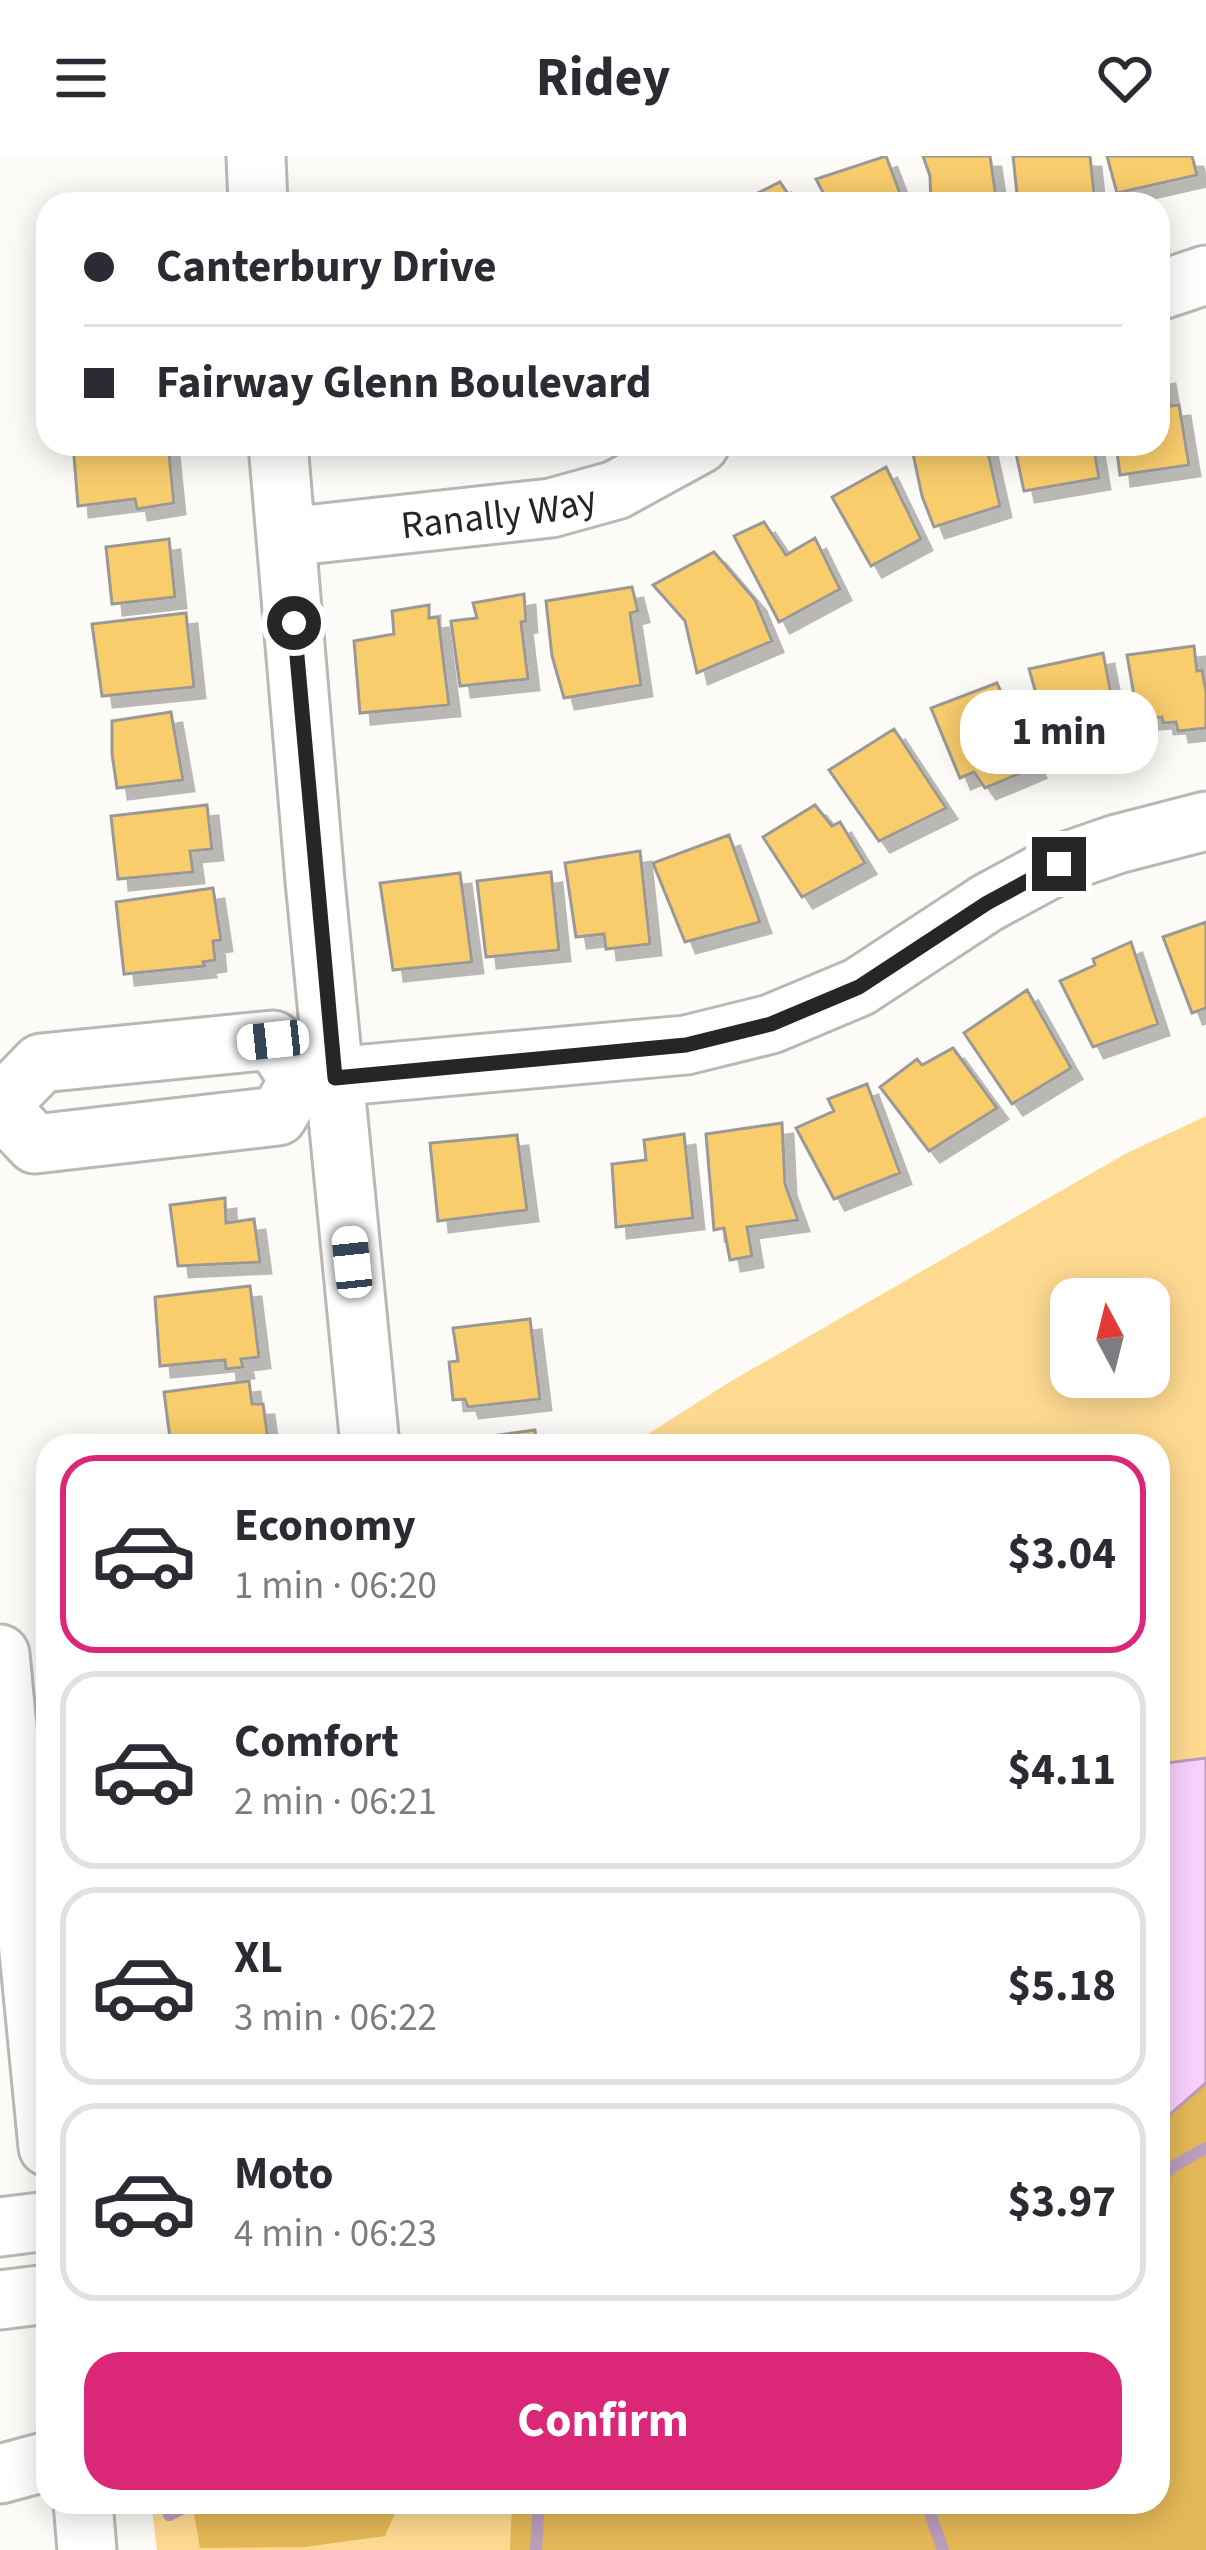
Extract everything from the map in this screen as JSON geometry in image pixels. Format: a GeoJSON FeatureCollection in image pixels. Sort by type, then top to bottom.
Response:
{"type":"FeatureCollection","features":[{"type":"Feature","properties":{"kind":"street"},"geometry":{"type":"LineString","coordinates":[[256,156],[258,192]]}},
{"type":"Feature","properties":{"kind":"street"},"geometry":{"type":"LineString","coordinates":[[1170,287],[1206,275]]}},
{"type":"Feature","properties":{"kind":"street"},"geometry":{"type":"LineString","coordinates":[[279,456],[317,1079],[368,1434]]}},
{"type":"Feature","properties":{"kind":"street","name":"Ranally Way"},"geometry":{"type":"LineString","coordinates":[[287,537],[551,508],[616,490],[678,456]]}},
{"type":"Feature","properties":{"kind":"street"},"geometry":{"type":"LineString","coordinates":[[317,1079],[273,1040],[41,1063],[0,1106],[35,1144],[278,1116],[317,1079],[686,1045],[771,1024],[859,987],[987,903],[1059,864],[1206,821]]}},
{"type":"Feature","properties":{"kind":"street"},"geometry":{"type":"LineString","coordinates":[[0,1654],[16,1989],[36,2088]]}},
{"type":"Feature","properties":{"kind":"street"},"geometry":{"type":"LineString","coordinates":[[0,2228],[36,2223]]}},
{"type":"Feature","properties":{"kind":"street"},"geometry":{"type":"LineString","coordinates":[[0,2300],[36,2296]]}},
{"type":"Feature","properties":{"kind":"street"},"geometry":{"type":"LineString","coordinates":[[0,2474],[36,2464]]}},
{"type":"Feature","properties":{"kind":"street"},"geometry":{"type":"LineString","coordinates":[[83,2514],[87,2550]]}},
{"type":"Feature","properties":{"kind":"shaded area"},"geometry":{"type":"Polygon","coordinates":[[[1206,1116],[1206,2550],[157,2550],[152,2514],[1170,2514],[1170,1434],[648,1434],[1125,1154],[1206,1116]]]}},
{"type":"Feature","properties":{"kind":"shaded area"},"geometry":{"type":"Polygon","coordinates":[[[1206,1758],[1206,2083],[1170,2114],[1170,1762],[1206,1758]]]}},
{"type":"Feature","properties":{"kind":"shaded area"},"geometry":{"type":"Polygon","coordinates":[[[1206,2083],[1206,2550],[510,2550],[512,2514],[1170,2514],[1170,2114],[1206,2083]]]}},
{"type":"Feature","properties":{"kind":"shaded area"},"geometry":{"type":"Polygon","coordinates":[[[194,2514],[395,2514],[385,2536],[305,2547],[200,2548],[194,2514]]]}},
{"type":"Feature","properties":{"kind":"building"},"geometry":{"type":"Polygon","coordinates":[[[886,156],[900,192],[823,192],[816,179],[886,156]]]}},
{"type":"Feature","properties":{"kind":"building"},"geometry":{"type":"Polygon","coordinates":[[[923,156],[990,156],[995,192],[931,192],[923,156]]]}},
{"type":"Feature","properties":{"kind":"building"},"geometry":{"type":"Polygon","coordinates":[[[1013,156],[1090,156],[1094,192],[1017,192],[1013,156]]]}},
{"type":"Feature","properties":{"kind":"building"},"geometry":{"type":"Polygon","coordinates":[[[1107,156],[1192,156],[1197,175],[1117,192],[1107,156]]]}},
{"type":"Feature","properties":{"kind":"building"},"geometry":{"type":"Polygon","coordinates":[[[780,182],[787,192],[760,192],[780,182]]]}},
{"type":"Feature","properties":{"kind":"building"},"geometry":{"type":"Polygon","coordinates":[[[1179,405],[1189,465],[1120,475],[1118,456],[1170,456],[1170,406],[1179,405]]]}},
{"type":"Feature","properties":{"kind":"building"},"geometry":{"type":"Polygon","coordinates":[[[74,456],[169,456],[174,503],[137,509],[135,499],[78,506],[74,456]]]}},
{"type":"Feature","properties":{"kind":"building"},"geometry":{"type":"Polygon","coordinates":[[[913,456],[989,456],[1000,506],[934,527],[913,456]]]}},
{"type":"Feature","properties":{"kind":"building"},"geometry":{"type":"Polygon","coordinates":[[[1017,456],[1095,456],[1099,478],[1024,491],[1017,456]]]}},
{"type":"Feature","properties":{"kind":"building"},"geometry":{"type":"Polygon","coordinates":[[[886,467],[921,539],[871,566],[832,497],[886,467]]]}},
{"type":"Feature","properties":{"kind":"building"},"geometry":{"type":"Polygon","coordinates":[[[764,522],[786,555],[815,538],[840,589],[779,622],[734,536],[764,522]]]}},
{"type":"Feature","properties":{"kind":"building"},"geometry":{"type":"Polygon","coordinates":[[[169,539],[175,597],[112,604],[106,547],[169,539]]]}},
{"type":"Feature","properties":{"kind":"building"},"geometry":{"type":"Polygon","coordinates":[[[714,552],[755,600],[772,641],[697,673],[685,621],[653,585],[714,552]]]}},
{"type":"Feature","properties":{"kind":"building"},"geometry":{"type":"Polygon","coordinates":[[[632,587],[638,611],[630,613],[641,685],[564,698],[552,656],[546,601],[632,587]]]}},
{"type":"Feature","properties":{"kind":"building"},"geometry":{"type":"Polygon","coordinates":[[[524,594],[526,621],[521,622],[528,679],[460,686],[451,621],[477,618],[473,603],[524,594]]]}},
{"type":"Feature","properties":{"kind":"building"},"geometry":{"type":"Polygon","coordinates":[[[429,605],[429,618],[438,617],[449,705],[360,713],[354,641],[394,634],[392,611],[429,605]]]}},
{"type":"Feature","properties":{"kind":"building"},"geometry":{"type":"Polygon","coordinates":[[[186,613],[194,687],[102,696],[92,624],[186,613]]]}},
{"type":"Feature","properties":{"kind":"building"},"geometry":{"type":"Polygon","coordinates":[[[1194,646],[1206,692],[1206,728],[1178,731],[1176,722],[1163,723],[1162,717],[1138,719],[1127,655],[1194,646]]]}},
{"type":"Feature","properties":{"kind":"building"},"geometry":{"type":"Polygon","coordinates":[[[1103,653],[1120,739],[1053,753],[1029,669],[1103,653]]]}},
{"type":"Feature","properties":{"kind":"building"},"geometry":{"type":"Polygon","coordinates":[[[997,683],[1035,767],[985,788],[974,772],[960,778],[931,708],[997,683]]]}},
{"type":"Feature","properties":{"kind":"building"},"geometry":{"type":"Polygon","coordinates":[[[171,712],[183,780],[117,788],[112,721],[171,712]]]}},
{"type":"Feature","properties":{"kind":"building"},"geometry":{"type":"Polygon","coordinates":[[[894,729],[946,808],[879,841],[829,770],[894,729]]]}},
{"type":"Feature","properties":{"kind":"building"},"geometry":{"type":"Polygon","coordinates":[[[207,805],[212,849],[190,851],[193,872],[118,879],[111,816],[207,805]]]}},
{"type":"Feature","properties":{"kind":"building"},"geometry":{"type":"Polygon","coordinates":[[[815,805],[832,826],[840,822],[865,863],[802,897],[763,837],[815,805]]]}},
{"type":"Feature","properties":{"kind":"building"},"geometry":{"type":"Polygon","coordinates":[[[729,835],[760,922],[685,942],[653,863],[729,835]]]}},
{"type":"Feature","properties":{"kind":"building"},"geometry":{"type":"Polygon","coordinates":[[[640,851],[650,944],[606,949],[604,934],[576,937],[565,863],[640,851]]]}},
{"type":"Feature","properties":{"kind":"building"},"geometry":{"type":"Polygon","coordinates":[[[551,872],[559,950],[486,957],[477,881],[551,872]]]}},
{"type":"Feature","properties":{"kind":"building"},"geometry":{"type":"Polygon","coordinates":[[[460,873],[472,962],[393,970],[380,883],[460,873]]]}},
{"type":"Feature","properties":{"kind":"building"},"geometry":{"type":"Polygon","coordinates":[[[213,888],[221,940],[213,941],[215,960],[203,962],[205,966],[124,974],[116,902],[213,888]]]}},
{"type":"Feature","properties":{"kind":"building"},"geometry":{"type":"Polygon","coordinates":[[[1206,922],[1206,1008],[1192,1013],[1163,937],[1206,922]]]}},
{"type":"Feature","properties":{"kind":"building"},"geometry":{"type":"Polygon","coordinates":[[[1131,942],[1158,1024],[1093,1047],[1060,981],[1131,942]]]}},
{"type":"Feature","properties":{"kind":"building"},"geometry":{"type":"Polygon","coordinates":[[[1027,990],[1071,1068],[1012,1104],[964,1033],[1027,990]]]}},
{"type":"Feature","properties":{"kind":"building"},"geometry":{"type":"Polygon","coordinates":[[[953,1048],[997,1108],[929,1151],[880,1087],[917,1059],[922,1065],[953,1048]]]}},
{"type":"Feature","properties":{"kind":"building"},"geometry":{"type":"Polygon","coordinates":[[[867,1084],[900,1173],[834,1199],[796,1128],[834,1111],[828,1099],[867,1084]]]}},
{"type":"Feature","properties":{"kind":"building"},"geometry":{"type":"Polygon","coordinates":[[[782,1123],[785,1184],[798,1220],[747,1227],[752,1256],[730,1260],[724,1228],[714,1230],[706,1134],[782,1123]]]}},
{"type":"Feature","properties":{"kind":"building"},"geometry":{"type":"Polygon","coordinates":[[[684,1134],[693,1218],[616,1227],[612,1164],[646,1160],[644,1140],[684,1134]]]}},
{"type":"Feature","properties":{"kind":"building"},"geometry":{"type":"Polygon","coordinates":[[[517,1135],[527,1210],[438,1221],[430,1143],[517,1135]]]}},
{"type":"Feature","properties":{"kind":"building"},"geometry":{"type":"Polygon","coordinates":[[[225,1198],[226,1223],[254,1219],[260,1262],[178,1266],[170,1205],[225,1198]]]}},
{"type":"Feature","properties":{"kind":"building"},"geometry":{"type":"Polygon","coordinates":[[[250,1286],[259,1357],[241,1359],[243,1367],[226,1369],[225,1360],[160,1366],[155,1297],[250,1286]]]}},
{"type":"Feature","properties":{"kind":"building"},"geometry":{"type":"Polygon","coordinates":[[[530,1319],[540,1399],[468,1407],[465,1399],[453,1400],[449,1362],[458,1361],[453,1328],[530,1319]]]}},
{"type":"Feature","properties":{"kind":"building"},"geometry":{"type":"Polygon","coordinates":[[[249,1381],[252,1404],[263,1404],[267,1434],[169,1434],[164,1392],[249,1381]]]}},
{"type":"Feature","properties":{"kind":"waterway"},"geometry":{"type":"LineString","coordinates":[[1170,2169],[1206,2148]]}},
{"type":"Feature","properties":{"kind":"waterway"},"geometry":{"type":"LineString","coordinates":[[536,2550],[538,2514]]}},
{"type":"Feature","properties":{"kind":"waterway"},"geometry":{"type":"LineString","coordinates":[[930,2514],[943,2550]]}},
{"type":"Feature","properties":{"kind":"route"},"geometry":{"type":"LineString","coordinates":[[294,623],[335,1078],[686,1045],[771,1024],[859,987],[987,903],[1059,864]]}}]}
